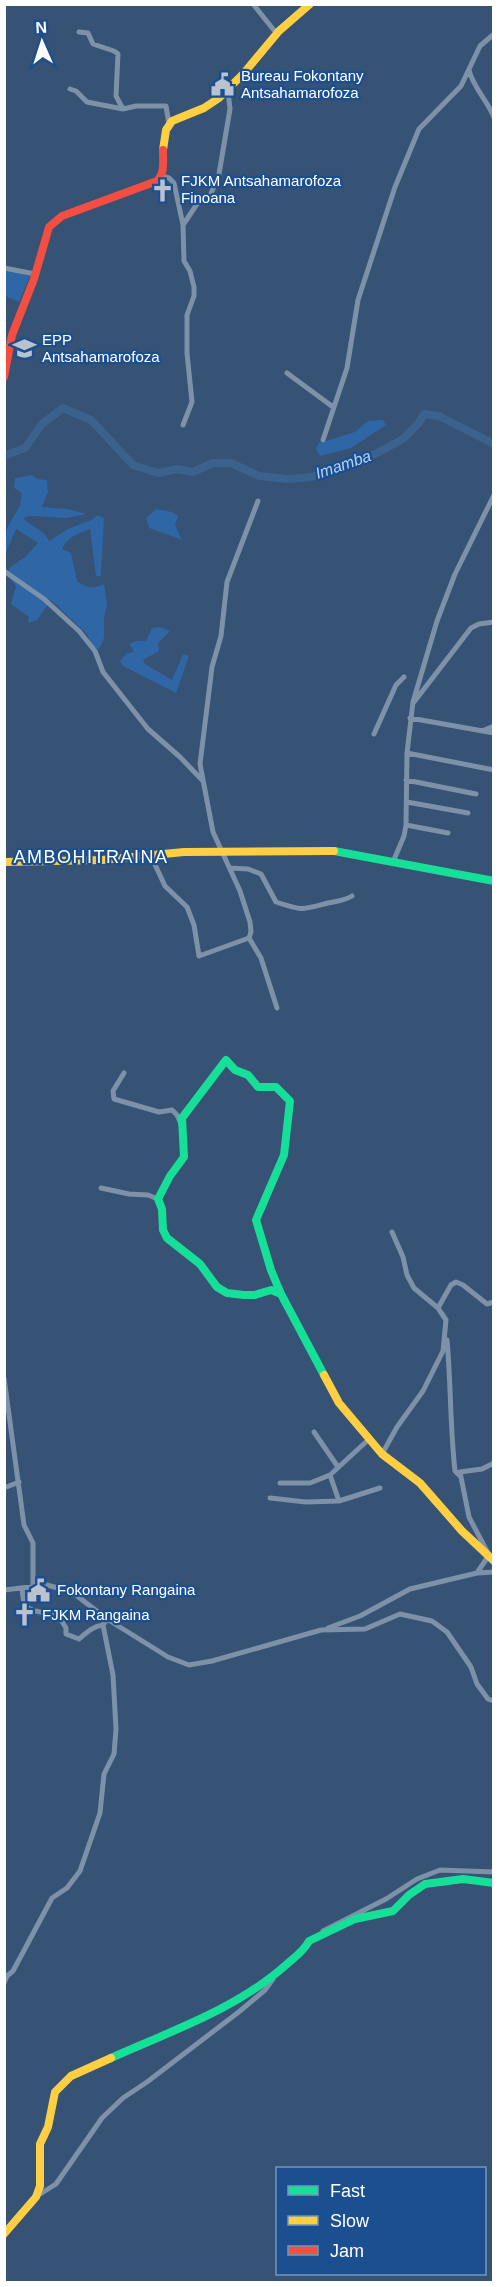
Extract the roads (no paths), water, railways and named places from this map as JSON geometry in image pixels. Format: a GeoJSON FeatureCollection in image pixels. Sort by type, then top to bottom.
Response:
{"type":"FeatureCollection","features":[{"type":"Feature","properties":{"kind":"street"},"geometry":{"type":"LineString","coordinates":[[253,4],[277,34]]}},
{"type":"Feature","properties":{"kind":"street"},"geometry":{"type":"LineString","coordinates":[[169,124],[180,116],[206,107],[228,91],[277,34],[310,4]]}},
{"type":"Feature","properties":{"kind":"street"},"geometry":{"type":"LineString","coordinates":[[79,32],[88,33],[93,44],[118,54],[116,96],[123,109]]}},
{"type":"Feature","properties":{"kind":"street"},"geometry":{"type":"LineString","coordinates":[[323,440],[347,368],[358,300],[395,187],[419,129],[461,86],[480,46],[494,34]]}},
{"type":"Feature","properties":{"kind":"street"},"geometry":{"type":"LineString","coordinates":[[470,70],[471,78],[488,103],[494,117]]}},
{"type":"Feature","properties":{"kind":"street"},"geometry":{"type":"LineString","coordinates":[[4,377],[12,335],[35,274],[49,227],[62,216],[112,199],[140,185],[157,181],[162,176],[164,137],[169,124],[166,106],[136,106],[123,109],[87,102],[70,88]]}},
{"type":"Feature","properties":{"kind":"street"},"geometry":{"type":"LineString","coordinates":[[183,225],[197,204],[210,196],[219,174],[230,109],[228,91]]}},
{"type":"Feature","properties":{"kind":"street"},"geometry":{"type":"LineString","coordinates":[[162,176],[170,178],[174,183],[183,225],[184,261],[190,271],[194,287],[194,296],[187,315],[187,353],[192,402],[183,424]]}},
{"type":"Feature","properties":{"kind":"street"},"geometry":{"type":"LineString","coordinates":[[4,268],[35,274]]}},
{"type":"Feature","properties":{"kind":"street"},"geometry":{"type":"LineString","coordinates":[[287,373],[333,407]]}},
{"type":"Feature","properties":{"kind":"street"},"geometry":{"type":"LineString","coordinates":[[393,862],[406,825],[407,753],[413,704],[436,621],[455,574],[494,495]]}},
{"type":"Feature","properties":{"kind":"street"},"geometry":{"type":"LineString","coordinates":[[258,501],[227,582],[221,636],[212,667],[200,764],[213,832],[224,853],[250,922],[249,938],[261,958],[277,1008]]}},
{"type":"Feature","properties":{"kind":"street"},"geometry":{"type":"LineString","coordinates":[[4,571],[44,599],[79,631],[95,651],[103,672],[148,729],[203,781]]}},
{"type":"Feature","properties":{"kind":"street"},"geometry":{"type":"LineString","coordinates":[[413,704],[471,628],[479,624],[494,622]]}},
{"type":"Feature","properties":{"kind":"street"},"geometry":{"type":"LineString","coordinates":[[374,734],[396,685],[404,677]]}},
{"type":"Feature","properties":{"kind":"street"},"geometry":{"type":"LineString","coordinates":[[410,718],[494,733]]}},
{"type":"Feature","properties":{"kind":"street"},"geometry":{"type":"LineString","coordinates":[[481,731],[494,726]]}},
{"type":"Feature","properties":{"kind":"street"},"geometry":{"type":"LineString","coordinates":[[407,753],[494,770]]}},
{"type":"Feature","properties":{"kind":"street"},"geometry":{"type":"LineString","coordinates":[[406,780],[476,794]]}},
{"type":"Feature","properties":{"kind":"street"},"geometry":{"type":"LineString","coordinates":[[407,802],[468,813]]}},
{"type":"Feature","properties":{"kind":"street"},"geometry":{"type":"LineString","coordinates":[[406,825],[448,833]]}},
{"type":"Feature","properties":{"kind":"street"},"geometry":{"type":"LineString","coordinates":[[4,862],[102,860],[184,852],[318,850],[350,853],[494,881]]}},
{"type":"Feature","properties":{"kind":"street"},"geometry":{"type":"LineString","coordinates":[[151,856],[165,886],[187,907],[194,925],[199,956],[249,938]]}},
{"type":"Feature","properties":{"kind":"street"},"geometry":{"type":"LineString","coordinates":[[230,868],[248,869],[261,874],[273,899],[296,909],[311,909],[352,896]]}},
{"type":"Feature","properties":{"kind":"street"},"geometry":{"type":"LineString","coordinates":[[158,1199],[170,1176],[184,1157],[182,1118],[226,1060],[235,1070],[248,1075],[258,1087],[276,1087],[290,1101],[284,1155],[256,1220],[270,1270],[339,1403],[368,1440],[382,1454],[420,1483],[462,1531],[491,1558]]}},
{"type":"Feature","properties":{"kind":"street"},"geometry":{"type":"LineString","coordinates":[[124,1073],[113,1091],[114,1099],[159,1112],[172,1110],[182,1125]]}},
{"type":"Feature","properties":{"kind":"street"},"geometry":{"type":"LineString","coordinates":[[101,1188],[129,1194],[148,1195],[158,1199],[162,1209],[163,1230],[167,1238],[200,1264],[217,1287],[227,1293],[255,1295],[271,1290],[281,1294]]}},
{"type":"Feature","properties":{"kind":"street"},"geometry":{"type":"LineString","coordinates":[[382,1454],[397,1427],[423,1391],[443,1351],[446,1320],[438,1308],[414,1288],[392,1232]]}},
{"type":"Feature","properties":{"kind":"street"},"geometry":{"type":"LineString","coordinates":[[438,1308],[451,1285],[456,1282],[487,1304],[494,1302]]}},
{"type":"Feature","properties":{"kind":"street"},"geometry":{"type":"LineString","coordinates":[[445,1326],[450,1368],[450,1426],[455,1471],[460,1476],[470,1517],[491,1558]]}},
{"type":"Feature","properties":{"kind":"street"},"geometry":{"type":"LineString","coordinates":[[4,1378],[24,1525],[33,1543],[33,1586]]}},
{"type":"Feature","properties":{"kind":"street"},"geometry":{"type":"LineString","coordinates":[[314,1432],[338,1467]]}},
{"type":"Feature","properties":{"kind":"street"},"geometry":{"type":"LineString","coordinates":[[280,1483],[310,1483],[330,1474],[368,1440]]}},
{"type":"Feature","properties":{"kind":"street"},"geometry":{"type":"LineString","coordinates":[[460,1476],[460,1472],[464,1470],[482,1469],[494,1463]]}},
{"type":"Feature","properties":{"kind":"street"},"geometry":{"type":"LineString","coordinates":[[330,1474],[339,1501]]}},
{"type":"Feature","properties":{"kind":"street"},"geometry":{"type":"LineString","coordinates":[[4,1488],[19,1482]]}},
{"type":"Feature","properties":{"kind":"street"},"geometry":{"type":"LineString","coordinates":[[270,1498],[306,1502],[339,1501],[380,1488]]}},
{"type":"Feature","properties":{"kind":"street"},"geometry":{"type":"LineString","coordinates":[[477,1573],[491,1558]]}},
{"type":"Feature","properties":{"kind":"street"},"geometry":{"type":"LineString","coordinates":[[4,1590],[47,1586],[72,1592],[107,1619],[168,1658],[189,1665],[212,1661],[321,1630],[360,1616],[410,1588],[477,1573],[494,1572]]}},
{"type":"Feature","properties":{"kind":"street"},"geometry":{"type":"LineString","coordinates":[[22,1587],[24,1606],[58,1616],[66,1628],[66,1634],[71,1638],[79,1639],[86,1632],[103,1625],[107,1619]]}},
{"type":"Feature","properties":{"kind":"street"},"geometry":{"type":"LineString","coordinates":[[321,1630],[365,1629],[400,1614],[432,1621],[447,1632],[471,1667],[477,1684],[489,1699],[494,1701]]}},
{"type":"Feature","properties":{"kind":"street"},"geometry":{"type":"LineString","coordinates":[[4,1983],[13,1971],[52,1898],[67,1888],[80,1871],[100,1813],[104,1774],[114,1754],[116,1729],[113,1675],[103,1625]]}},
{"type":"Feature","properties":{"kind":"street"},"geometry":{"type":"LineString","coordinates":[[36,2197],[40,2186],[40,2144],[48,2127],[55,2092],[65,2080],[233,2003],[275,1975],[305,1948],[309,1941],[332,1925],[386,1899],[417,1879],[440,1870],[494,1872]]}},
{"type":"Feature","properties":{"kind":"street"},"geometry":{"type":"LineString","coordinates":[[309,1941],[355,1919],[393,1911],[409,1895],[425,1884],[463,1879],[494,1883]]}},
{"type":"Feature","properties":{"kind":"street"},"geometry":{"type":"LineString","coordinates":[[4,2234],[36,2197],[56,2184],[102,2118],[123,2098],[240,2011],[265,1990],[275,1975]]}},
{"type":"Feature","properties":{"kind":"waterway","name":"Imamba"},"geometry":{"type":"LineString","coordinates":[[4,456],[25,448],[42,424],[63,408],[91,420],[133,465],[158,473],[177,469],[193,472],[213,463],[231,463],[259,476],[288,479],[311,477],[362,461],[403,439],[419,423],[424,414],[439,416],[494,444]]}},
{"type":"Feature","properties":{"kind":"place","name":"Bureau Fokontany Antsahamarofoza"},"geometry":{"type":"Point","coordinates":[223,85]}},
{"type":"Feature","properties":{"kind":"place","name":"FJKM Antsahamarofoza Finoana"},"geometry":{"type":"Point","coordinates":[163,190]}},
{"type":"Feature","properties":{"kind":"place","name":"EPP Antsahamarofoza"},"geometry":{"type":"Point","coordinates":[24,349]}},
{"type":"Feature","properties":{"kind":"place","name":"Fokontany Rangaina"},"geometry":{"type":"Point","coordinates":[39,1590]}},
{"type":"Feature","properties":{"kind":"place","name":"FJKM Rangaina"},"geometry":{"type":"Point","coordinates":[24,1615]}},
{"type":"Feature","properties":{"kind":"district","name":"AMBOHITRAINA"},"geometry":{"type":"Point","coordinates":[91,857]}}]}
